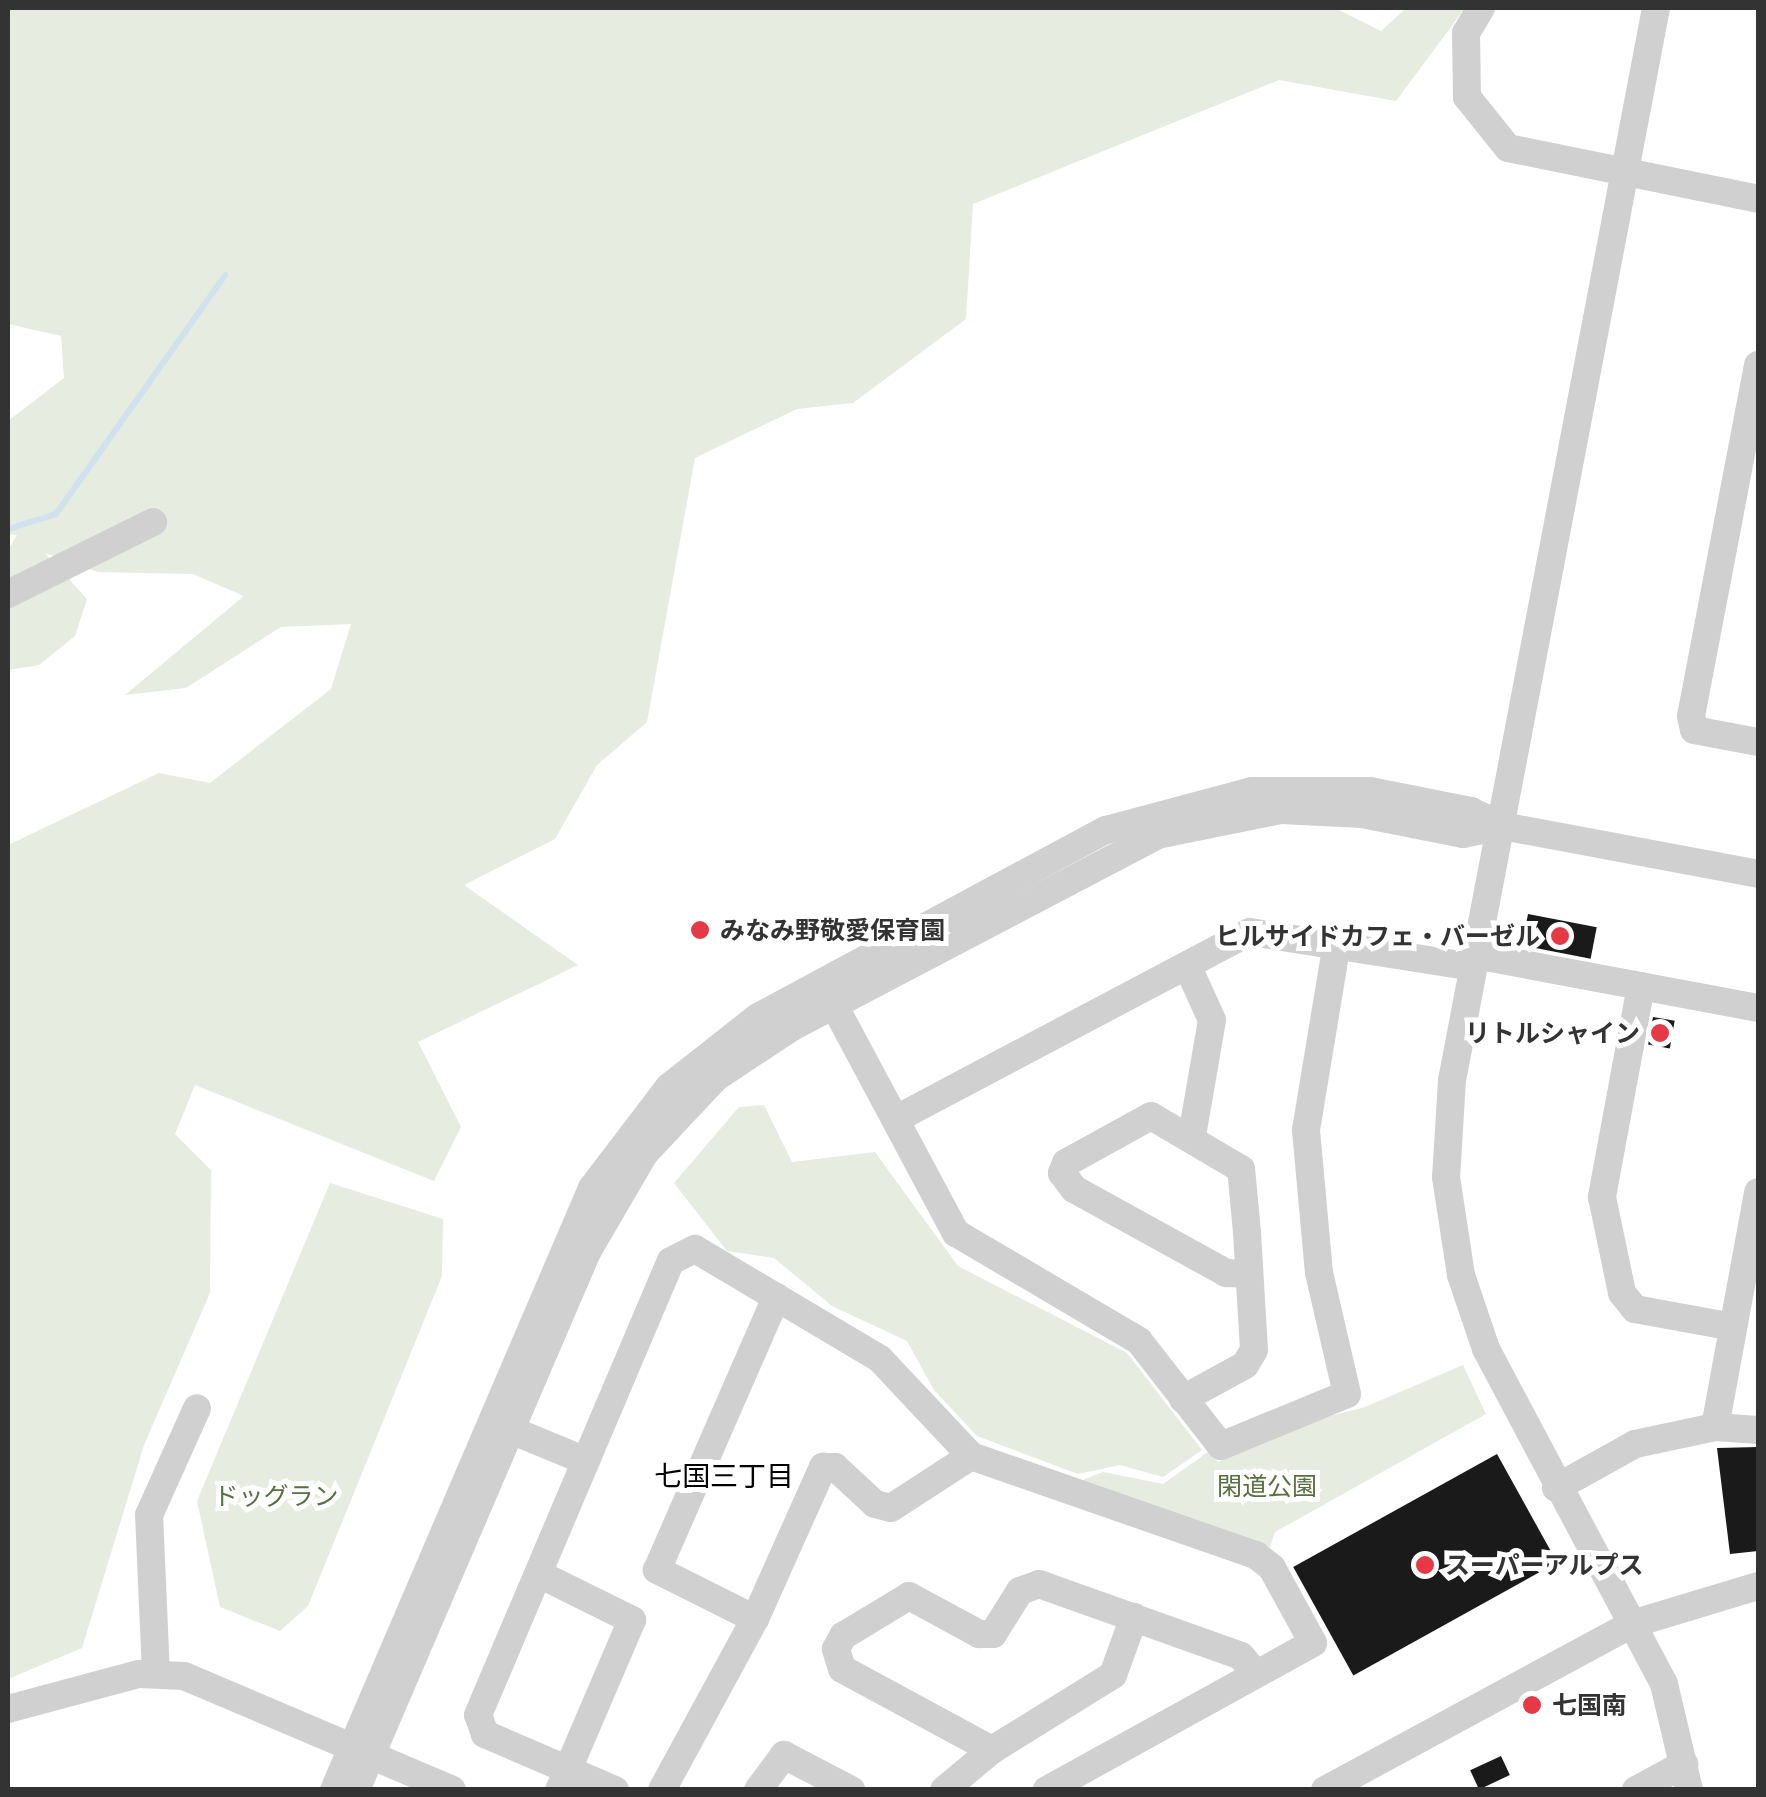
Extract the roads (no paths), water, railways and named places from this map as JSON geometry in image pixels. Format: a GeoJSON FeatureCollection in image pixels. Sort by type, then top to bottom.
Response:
{"type":"FeatureCollection","features":[{"type":"Feature","properties":{"kind":"street"},"geometry":{"type":"LineString","coordinates":[[1481,8],[1466,33],[1464,74],[1467,96],[1493,138],[1518,154],[1758,199]]}},
{"type":"Feature","properties":{"kind":"street"},"geometry":{"type":"LineString","coordinates":[[1636,1790],[1687,1776],[1664,1684],[1556,1488],[1486,1349],[1454,1242],[1447,1123],[1474,961],[1656,8]]}},
{"type":"Feature","properties":{"kind":"street"},"geometry":{"type":"LineString","coordinates":[[1758,365],[1691,723],[1758,742]]}},
{"type":"Feature","properties":{"kind":"street"},"geometry":{"type":"LineString","coordinates":[[8,594],[152,522]]}},
{"type":"Feature","properties":{"kind":"street"},"geometry":{"type":"LineString","coordinates":[[356,1790],[362,1750],[592,1188],[638,1122],[705,1054],[1157,835],[1281,810],[1362,814],[1463,834],[1502,826],[1758,874]]}},
{"type":"Feature","properties":{"kind":"street"},"geometry":{"type":"LineString","coordinates":[[898,1118],[1186,964],[1268,930],[1641,986],[1758,1008]]}},
{"type":"Feature","properties":{"kind":"street"},"geometry":{"type":"LineString","coordinates":[[828,994],[898,1118],[956,1233],[1132,1335],[1221,1446],[1346,1397],[1319,1273],[1306,1130],[1337,943]]}},
{"type":"Feature","properties":{"kind":"street"},"geometry":{"type":"LineString","coordinates":[[1186,964],[1212,1020],[1192,1136]]}},
{"type":"Feature","properties":{"kind":"street"},"geometry":{"type":"LineString","coordinates":[[1641,986],[1602,1197],[1622,1294],[1635,1309],[1733,1326]]}},
{"type":"Feature","properties":{"kind":"street"},"geometry":{"type":"LineString","coordinates":[[334,1790],[362,1750],[510,1430],[587,1252],[644,1154],[733,1064],[828,994]]}},
{"type":"Feature","properties":{"kind":"street"},"geometry":{"type":"LineString","coordinates":[[1183,1399],[1253,1356],[1249,1274],[1241,1169],[1192,1136],[1143,1118],[1073,1157],[1062,1172],[1074,1189],[1226,1273],[1249,1274]]}},
{"type":"Feature","properties":{"kind":"street"},"geometry":{"type":"LineString","coordinates":[[1715,1426],[1758,1192]]}},
{"type":"Feature","properties":{"kind":"street"},"geometry":{"type":"LineString","coordinates":[[615,1790],[563,1780],[477,1723],[678,1253],[695,1249],[880,1359],[971,1456],[1264,1561],[1312,1643],[1047,1790]]}},
{"type":"Feature","properties":{"kind":"street"},"geometry":{"type":"LineString","coordinates":[[754,1618],[658,1570],[776,1297]]}},
{"type":"Feature","properties":{"kind":"street"},"geometry":{"type":"LineString","coordinates":[[156,1674],[149,1515],[198,1408]]}},
{"type":"Feature","properties":{"kind":"street"},"geometry":{"type":"LineString","coordinates":[[1556,1488],[1635,1444],[1715,1426],[1758,1430]]}},
{"type":"Feature","properties":{"kind":"street"},"geometry":{"type":"LineString","coordinates":[[510,1430],[586,1461]]}},
{"type":"Feature","properties":{"kind":"street"},"geometry":{"type":"LineString","coordinates":[[662,1790],[754,1618],[823,1468],[835,1467],[875,1504],[891,1508],[971,1456]]}},
{"type":"Feature","properties":{"kind":"street"},"geometry":{"type":"LineString","coordinates":[[540,1574],[632,1620],[563,1780]]}},
{"type":"Feature","properties":{"kind":"street"},"geometry":{"type":"LineString","coordinates":[[992,1750],[842,1669],[836,1649],[843,1636],[909,1596],[979,1634],[993,1634],[1032,1584],[1241,1656],[1256,1674]]}},
{"type":"Feature","properties":{"kind":"street"},"geometry":{"type":"LineString","coordinates":[[1326,1790],[1632,1624],[1758,1586]]}},
{"type":"Feature","properties":{"kind":"street"},"geometry":{"type":"LineString","coordinates":[[944,1790],[992,1750],[1113,1675],[1134,1617]]}},
{"type":"Feature","properties":{"kind":"street"},"geometry":{"type":"LineString","coordinates":[[8,1709],[156,1674],[184,1676],[452,1790]]}},
{"type":"Feature","properties":{"kind":"street"},"geometry":{"type":"LineString","coordinates":[[758,1790],[784,1755],[851,1790]]}},
{"type":"Feature","properties":{"kind":"waterway"},"geometry":{"type":"LineString","coordinates":[[8,529],[56,514],[225,275]]}},
{"type":"Feature","properties":{"kind":"place","name":"みなみ野敬愛保育園"},"geometry":{"type":"Point","coordinates":[700,930]}},
{"type":"Feature","properties":{"kind":"place","name":"ヒルサイドカフェ・バーゼル"},"geometry":{"type":"Point","coordinates":[1560,936]}},
{"type":"Feature","properties":{"kind":"place","name":"リトルシャイン"},"geometry":{"type":"Point","coordinates":[1660,1033]}},
{"type":"Feature","properties":{"kind":"place","name":"スーパーアルプス"},"geometry":{"type":"Point","coordinates":[1425,1565]}},
{"type":"Feature","properties":{"kind":"place","name":"七国南"},"geometry":{"type":"Point","coordinates":[1532,1705]}},
{"type":"Feature","properties":{"kind":"district","name":"七国三丁目"},"geometry":{"type":"Point","coordinates":[724,1477]}},
{"type":"Feature","properties":{"kind":"park label","name":"閑道公園"},"geometry":{"type":"Point","coordinates":[1267,1486]}},
{"type":"Feature","properties":{"kind":"park label","name":"ドッグラン"},"geometry":{"type":"Point","coordinates":[276,1496]}}]}
